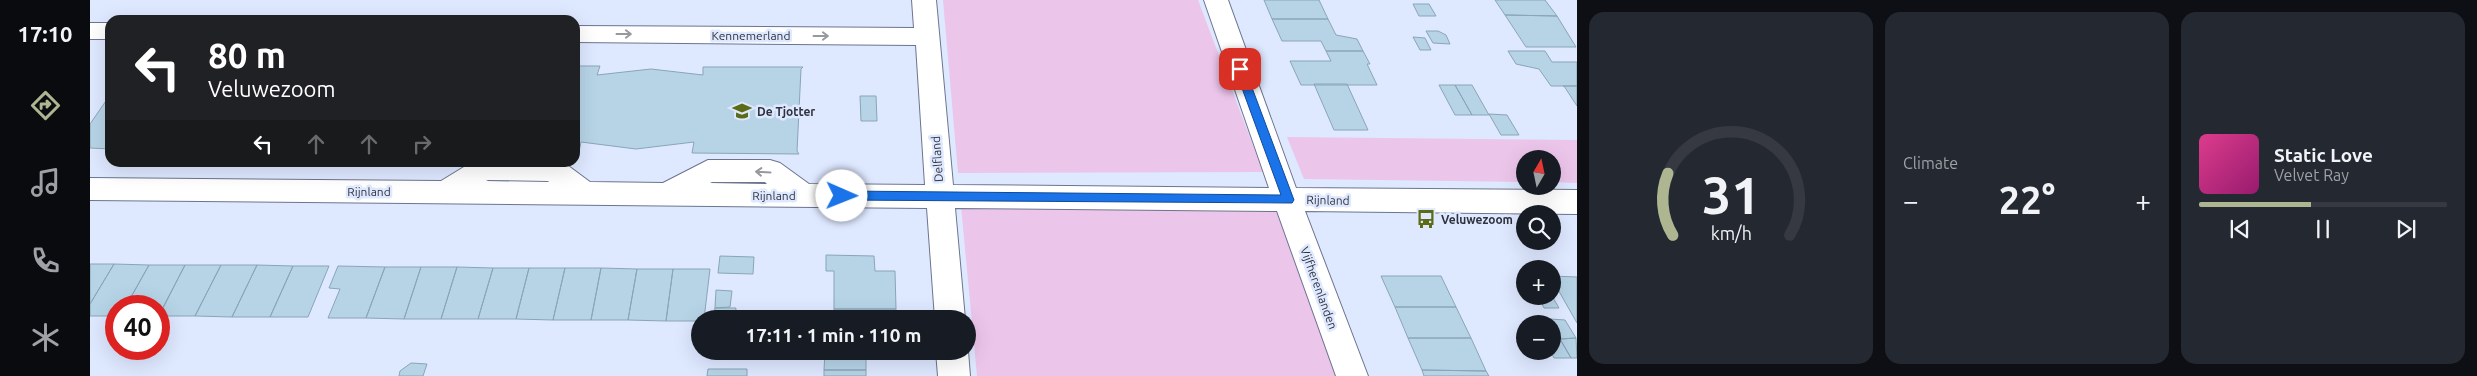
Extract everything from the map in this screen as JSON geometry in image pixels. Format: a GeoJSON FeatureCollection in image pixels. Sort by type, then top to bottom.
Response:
{"type":"FeatureCollection","features":[{"type":"Feature","properties":{"kind":"street","name":"Delfland"},"geometry":{"type":"LineString","coordinates":[[924,0],[949,310]]}},
{"type":"Feature","properties":{"kind":"street"},"geometry":{"type":"LineString","coordinates":[[1216,0],[1270,155],[1288,200]]}},
{"type":"Feature","properties":{"kind":"street"},"geometry":{"type":"LineString","coordinates":[[90,31],[105,31]]}},
{"type":"Feature","properties":{"kind":"street","name":"Kennemerland"},"geometry":{"type":"LineString","coordinates":[[580,34],[927,37]]}},
{"type":"Feature","properties":{"kind":"street","name":"Rijnland"},"geometry":{"type":"LineString","coordinates":[[90,189],[1577,202]]}},
{"type":"Feature","properties":{"kind":"street","name":"Vijfherenlanden"},"geometry":{"type":"LineString","coordinates":[[1288,200],[1306,254],[1352,376]]}},
{"type":"Feature","properties":{"kind":"street"},"geometry":{"type":"LineString","coordinates":[[953,360],[954,376]]}},
{"type":"Feature","properties":{"kind":"shaded area"},"geometry":{"type":"Polygon","coordinates":[[[943,0],[1198,0],[1263,172],[958,173],[943,0]]]}},
{"type":"Feature","properties":{"kind":"shaded area"},"geometry":{"type":"Polygon","coordinates":[[[1287,137],[1577,140],[1577,183],[1561,182],[1561,150],[1516,150],[1516,182],[1304,179],[1287,137]]]}},
{"type":"Feature","properties":{"kind":"shaded area"},"geometry":{"type":"Polygon","coordinates":[[[1276,205],[1340,376],[977,376],[976,310],[971,310],[961,206],[1276,205]]]}},
{"type":"Feature","properties":{"kind":"building"},"geometry":{"type":"Polygon","coordinates":[[[1264,0],[1319,0],[1328,19],[1272,19],[1264,0]]]}},
{"type":"Feature","properties":{"kind":"building"},"geometry":{"type":"Polygon","coordinates":[[[1495,0],[1545,0],[1557,16],[1505,15],[1495,0]]]}},
{"type":"Feature","properties":{"kind":"building"},"geometry":{"type":"Polygon","coordinates":[[[1413,4],[1429,4],[1436,16],[1419,16],[1413,4]]]}},
{"type":"Feature","properties":{"kind":"building"},"geometry":{"type":"Polygon","coordinates":[[[1505,15],[1557,16],[1576,47],[1526,47],[1505,15]]]}},
{"type":"Feature","properties":{"kind":"building"},"geometry":{"type":"Polygon","coordinates":[[[1272,19],[1328,19],[1336,35],[1357,39],[1363,51],[1326,51],[1321,41],[1282,41],[1272,19]]]}},
{"type":"Feature","properties":{"kind":"building"},"geometry":{"type":"Polygon","coordinates":[[[1426,31],[1438,31],[1446,35],[1450,44],[1433,43],[1426,31]]]}},
{"type":"Feature","properties":{"kind":"building"},"geometry":{"type":"Polygon","coordinates":[[[1413,37],[1425,38],[1431,50],[1420,50],[1413,37]]]}},
{"type":"Feature","properties":{"kind":"building"},"geometry":{"type":"Polygon","coordinates":[[[1326,51],[1363,51],[1370,64],[1367,64],[1377,85],[1301,85],[1290,61],[1331,61],[1326,51]]]}},
{"type":"Feature","properties":{"kind":"building"},"geometry":{"type":"Polygon","coordinates":[[[1508,51],[1545,51],[1552,62],[1577,62],[1577,86],[1551,86],[1539,69],[1516,64],[1508,51]]]}},
{"type":"Feature","properties":{"kind":"building"},"geometry":{"type":"Polygon","coordinates":[[[580,66],[600,66],[597,75],[651,69],[703,75],[703,67],[803,67],[801,69],[797,151],[799,154],[692,153],[694,142],[636,149],[581,142],[580,147],[580,66]]]}},
{"type":"Feature","properties":{"kind":"building"},"geometry":{"type":"Polygon","coordinates":[[[1314,84],[1347,84],[1368,130],[1334,130],[1314,84]]]}},
{"type":"Feature","properties":{"kind":"building"},"geometry":{"type":"Polygon","coordinates":[[[1439,85],[1455,85],[1472,115],[1455,115],[1439,85]]]}},
{"type":"Feature","properties":{"kind":"building"},"geometry":{"type":"Polygon","coordinates":[[[1455,85],[1472,85],[1489,115],[1472,115],[1455,85]]]}},
{"type":"Feature","properties":{"kind":"building"},"geometry":{"type":"Polygon","coordinates":[[[1564,86],[1577,86],[1577,106],[1564,86]]]}},
{"type":"Feature","properties":{"kind":"building"},"geometry":{"type":"Polygon","coordinates":[[[860,96],[876,96],[877,121],[861,121],[860,96]]]}},
{"type":"Feature","properties":{"kind":"building"},"geometry":{"type":"Polygon","coordinates":[[[105,102],[105,149],[90,148],[90,124],[105,102]]]}},
{"type":"Feature","properties":{"kind":"building"},"geometry":{"type":"Polygon","coordinates":[[[1489,114],[1507,115],[1519,135],[1501,135],[1489,114]]]}},
{"type":"Feature","properties":{"kind":"building"},"geometry":{"type":"Polygon","coordinates":[[[826,255],[874,256],[875,271],[895,271],[896,309],[834,309],[834,271],[826,271],[826,255]]]}},
{"type":"Feature","properties":{"kind":"building"},"geometry":{"type":"Polygon","coordinates":[[[720,256],[754,257],[753,274],[718,273],[720,256]]]}},
{"type":"Feature","properties":{"kind":"building"},"geometry":{"type":"Polygon","coordinates":[[[90,264],[114,264],[90,304],[90,264]]]}},
{"type":"Feature","properties":{"kind":"building"},"geometry":{"type":"Polygon","coordinates":[[[114,264],[149,265],[132,295],[105,295],[105,316],[90,316],[90,304],[114,264]]]}},
{"type":"Feature","properties":{"kind":"building"},"geometry":{"type":"Polygon","coordinates":[[[149,265],[185,265],[169,295],[132,295],[149,265]]]}},
{"type":"Feature","properties":{"kind":"building"},"geometry":{"type":"Polygon","coordinates":[[[185,265],[221,265],[195,316],[170,316],[170,295],[185,265]]]}},
{"type":"Feature","properties":{"kind":"building"},"geometry":{"type":"Polygon","coordinates":[[[221,265],[257,265],[232,317],[195,316],[221,265]]]}},
{"type":"Feature","properties":{"kind":"building"},"geometry":{"type":"Polygon","coordinates":[[[257,265],[293,266],[270,317],[232,317],[257,265]]]}},
{"type":"Feature","properties":{"kind":"building"},"geometry":{"type":"Polygon","coordinates":[[[293,266],[329,266],[308,317],[270,317],[293,266]]]}},
{"type":"Feature","properties":{"kind":"building"},"geometry":{"type":"Polygon","coordinates":[[[338,266],[385,267],[366,318],[328,318],[340,289],[329,288],[338,266]]]}},
{"type":"Feature","properties":{"kind":"building"},"geometry":{"type":"Polygon","coordinates":[[[385,267],[421,267],[404,319],[366,318],[385,267]]]}},
{"type":"Feature","properties":{"kind":"building"},"geometry":{"type":"Polygon","coordinates":[[[421,267],[457,267],[441,319],[404,319],[421,267]]]}},
{"type":"Feature","properties":{"kind":"building"},"geometry":{"type":"Polygon","coordinates":[[[457,267],[493,268],[478,319],[441,319],[457,267]]]}},
{"type":"Feature","properties":{"kind":"building"},"geometry":{"type":"Polygon","coordinates":[[[493,268],[529,268],[516,319],[478,319],[493,268]]]}},
{"type":"Feature","properties":{"kind":"building"},"geometry":{"type":"Polygon","coordinates":[[[529,268],[565,268],[553,320],[516,319],[529,268]]]}},
{"type":"Feature","properties":{"kind":"building"},"geometry":{"type":"Polygon","coordinates":[[[565,268],[601,268],[591,320],[553,320],[565,268]]]}},
{"type":"Feature","properties":{"kind":"building"},"geometry":{"type":"Polygon","coordinates":[[[601,268],[637,269],[628,320],[591,320],[601,268]]]}},
{"type":"Feature","properties":{"kind":"building"},"geometry":{"type":"Polygon","coordinates":[[[637,269],[673,269],[666,321],[628,320],[637,269]]]}},
{"type":"Feature","properties":{"kind":"building"},"geometry":{"type":"Polygon","coordinates":[[[673,269],[710,269],[705,310],[691,310],[691,321],[666,321],[673,269]]]}},
{"type":"Feature","properties":{"kind":"building"},"geometry":{"type":"Polygon","coordinates":[[[1381,276],[1441,276],[1456,307],[1395,307],[1381,276]]]}},
{"type":"Feature","properties":{"kind":"building"},"geometry":{"type":"Polygon","coordinates":[[[1561,276],[1577,277],[1577,323],[1561,295],[1561,276]]]}},
{"type":"Feature","properties":{"kind":"building"},"geometry":{"type":"Polygon","coordinates":[[[716,290],[732,291],[730,307],[715,308],[716,290]]]}},
{"type":"Feature","properties":{"kind":"building"},"geometry":{"type":"Polygon","coordinates":[[[1542,305],[1557,305],[1559,308],[1544,308],[1542,305]]]}},
{"type":"Feature","properties":{"kind":"building"},"geometry":{"type":"Polygon","coordinates":[[[1395,307],[1456,307],[1471,338],[1408,338],[1395,307]]]}},
{"type":"Feature","properties":{"kind":"building"},"geometry":{"type":"Polygon","coordinates":[[[715,308],[736,308],[736,310],[715,310],[715,308]]]}},
{"type":"Feature","properties":{"kind":"building"},"geometry":{"type":"Polygon","coordinates":[[[834,309],[896,309],[896,310],[834,309]]]}},
{"type":"Feature","properties":{"kind":"building"},"geometry":{"type":"Polygon","coordinates":[[[1561,320],[1565,320],[1576,338],[1561,339],[1561,320]]]}},
{"type":"Feature","properties":{"kind":"building"},"geometry":{"type":"Polygon","coordinates":[[[1408,338],[1471,338],[1486,371],[1422,370],[1408,338]]]}},
{"type":"Feature","properties":{"kind":"building"},"geometry":{"type":"Polygon","coordinates":[[[1576,338],[1577,358],[1571,358],[1561,339],[1576,338]]]}},
{"type":"Feature","properties":{"kind":"building"},"geometry":{"type":"Polygon","coordinates":[[[1561,341],[1571,358],[1561,358],[1561,341]]]}},
{"type":"Feature","properties":{"kind":"building"},"geometry":{"type":"Polygon","coordinates":[[[825,360],[866,360],[866,370],[824,370],[825,360]]]}},
{"type":"Feature","properties":{"kind":"building"},"geometry":{"type":"Polygon","coordinates":[[[411,363],[427,364],[423,376],[399,376],[400,371],[411,363]]]}},
{"type":"Feature","properties":{"kind":"building"},"geometry":{"type":"Polygon","coordinates":[[[708,369],[747,369],[747,376],[707,376],[708,369]]]}},
{"type":"Feature","properties":{"kind":"building"},"geometry":{"type":"Polygon","coordinates":[[[824,370],[866,370],[866,376],[824,376],[824,370]]]}},
{"type":"Feature","properties":{"kind":"building"},"geometry":{"type":"Polygon","coordinates":[[[1422,370],[1486,371],[1489,376],[1424,376],[1422,370]]]}},
{"type":"Feature","properties":{"kind":"place","name":"De Tjotter"},"geometry":{"type":"Point","coordinates":[742,111]}},
{"type":"Feature","properties":{"kind":"place","name":"Veluwezoom"},"geometry":{"type":"Point","coordinates":[1426,219]}},
{"type":"Feature","properties":{"kind":"route"},"geometry":{"type":"LineString","coordinates":[[842,196],[1288,200],[1240,69]]}}]}
